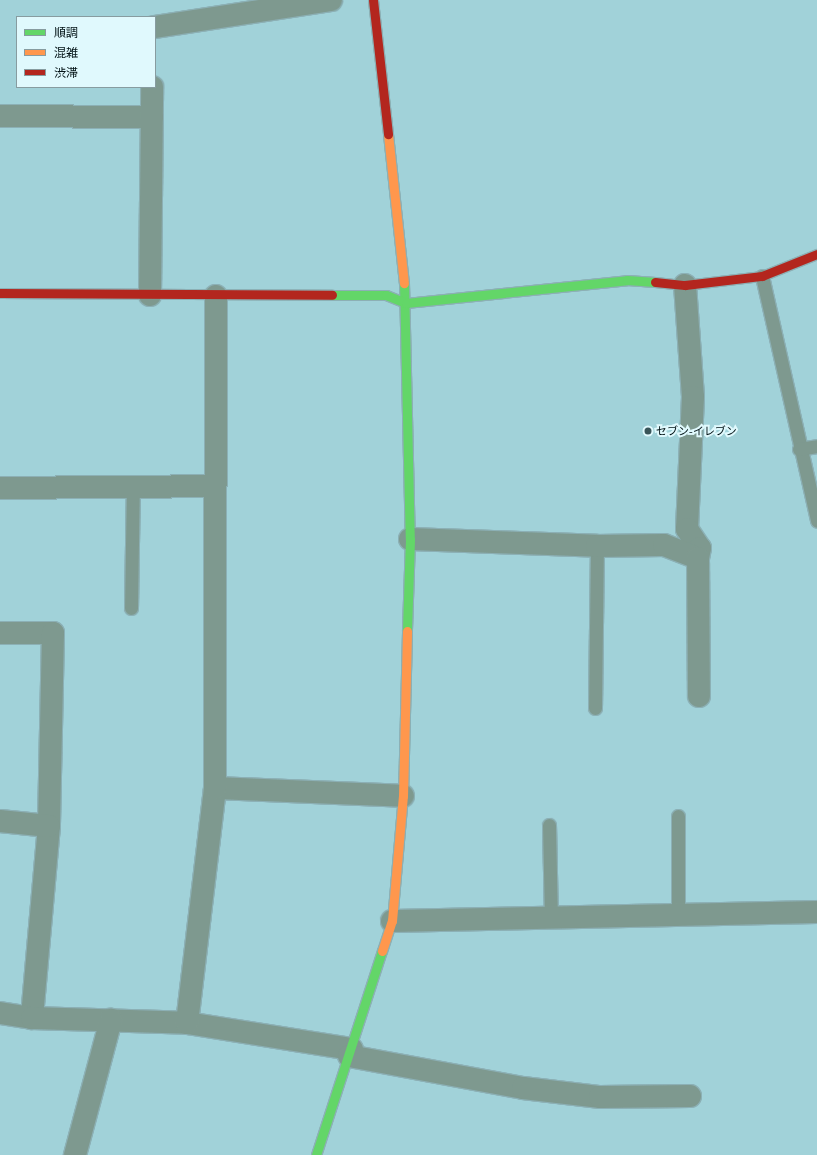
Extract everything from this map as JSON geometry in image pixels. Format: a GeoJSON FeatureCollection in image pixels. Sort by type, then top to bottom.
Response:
{"type":"FeatureCollection","features":[{"type":"Feature","properties":{"kind":"street"},"geometry":{"type":"LineString","coordinates":[[156,27],[331,0]]}},
{"type":"Feature","properties":{"kind":"street"},"geometry":{"type":"LineString","coordinates":[[316,1155],[392,921],[403,796],[410,539],[406,303],[373,0]]}},
{"type":"Feature","properties":{"kind":"street"},"geometry":{"type":"LineString","coordinates":[[150,295],[152,88]]}},
{"type":"Feature","properties":{"kind":"street"},"geometry":{"type":"LineString","coordinates":[[0,116],[152,117]]}},
{"type":"Feature","properties":{"kind":"street"},"geometry":{"type":"LineString","coordinates":[[0,293],[216,296],[386,295],[406,303],[626,280],[686,285],[762,276],[817,254]]}},
{"type":"Feature","properties":{"kind":"street"},"geometry":{"type":"LineString","coordinates":[[686,285],[693,397],[687,529],[700,548],[698,558],[699,696]]}},
{"type":"Feature","properties":{"kind":"street"},"geometry":{"type":"LineString","coordinates":[[188,1023],[215,788],[214,486],[216,296]]}},
{"type":"Feature","properties":{"kind":"street"},"geometry":{"type":"LineString","coordinates":[[0,488],[214,486]]}},
{"type":"Feature","properties":{"kind":"street"},"geometry":{"type":"LineString","coordinates":[[410,539],[598,546],[664,546],[698,558]]}},
{"type":"Feature","properties":{"kind":"street"},"geometry":{"type":"LineString","coordinates":[[0,634],[53,633],[48,826],[32,1018]]}},
{"type":"Feature","properties":{"kind":"street"},"geometry":{"type":"LineString","coordinates":[[215,788],[403,796]]}},
{"type":"Feature","properties":{"kind":"street"},"geometry":{"type":"LineString","coordinates":[[0,821],[48,826]]}},
{"type":"Feature","properties":{"kind":"street"},"geometry":{"type":"LineString","coordinates":[[392,921],[817,912]]}},
{"type":"Feature","properties":{"kind":"street"},"geometry":{"type":"LineString","coordinates":[[0,1013],[32,1018],[188,1023],[350,1052],[523,1088],[600,1097],[690,1096]]}},
{"type":"Feature","properties":{"kind":"street"},"geometry":{"type":"LineString","coordinates":[[75,1155],[111,1020]]}},
{"type":"Feature","properties":{"kind":"lane"},"geometry":{"type":"LineString","coordinates":[[762,276],[799,449],[817,521]]}},
{"type":"Feature","properties":{"kind":"lane"},"geometry":{"type":"LineString","coordinates":[[799,449],[817,446]]}},
{"type":"Feature","properties":{"kind":"lane"},"geometry":{"type":"LineString","coordinates":[[131,608],[133,487]]}},
{"type":"Feature","properties":{"kind":"lane"},"geometry":{"type":"LineString","coordinates":[[594,708],[598,546]]}},
{"type":"Feature","properties":{"kind":"lane"},"geometry":{"type":"LineString","coordinates":[[678,816],[678,915]]}},
{"type":"Feature","properties":{"kind":"lane"},"geometry":{"type":"LineString","coordinates":[[549,825],[551,918]]}},
{"type":"Feature","properties":{"kind":"traffic: fast"},"geometry":{"type":"LineString","coordinates":[[332,295],[386,295],[406,303],[627,280],[655,282]]}},
{"type":"Feature","properties":{"kind":"traffic: fast"},"geometry":{"type":"LineString","coordinates":[[404,283],[410,539],[407,631]]}},
{"type":"Feature","properties":{"kind":"traffic: fast"},"geometry":{"type":"LineString","coordinates":[[316,1155],[382,951]]}},
{"type":"Feature","properties":{"kind":"traffic: slow"},"geometry":{"type":"LineString","coordinates":[[388,134],[404,283]]}},
{"type":"Feature","properties":{"kind":"traffic: slow"},"geometry":{"type":"LineString","coordinates":[[382,951],[392,921],[403,796],[407,631]]}},
{"type":"Feature","properties":{"kind":"traffic: jam"},"geometry":{"type":"LineString","coordinates":[[373,0],[388,134]]}},
{"type":"Feature","properties":{"kind":"traffic: jam"},"geometry":{"type":"LineString","coordinates":[[655,282],[685,285],[762,276],[817,254]]}},
{"type":"Feature","properties":{"kind":"traffic: jam"},"geometry":{"type":"LineString","coordinates":[[0,293],[332,295]]}},
{"type":"Feature","properties":{"kind":"place","name":"セブン-イレブン"},"geometry":{"type":"Point","coordinates":[648,431]}}]}
